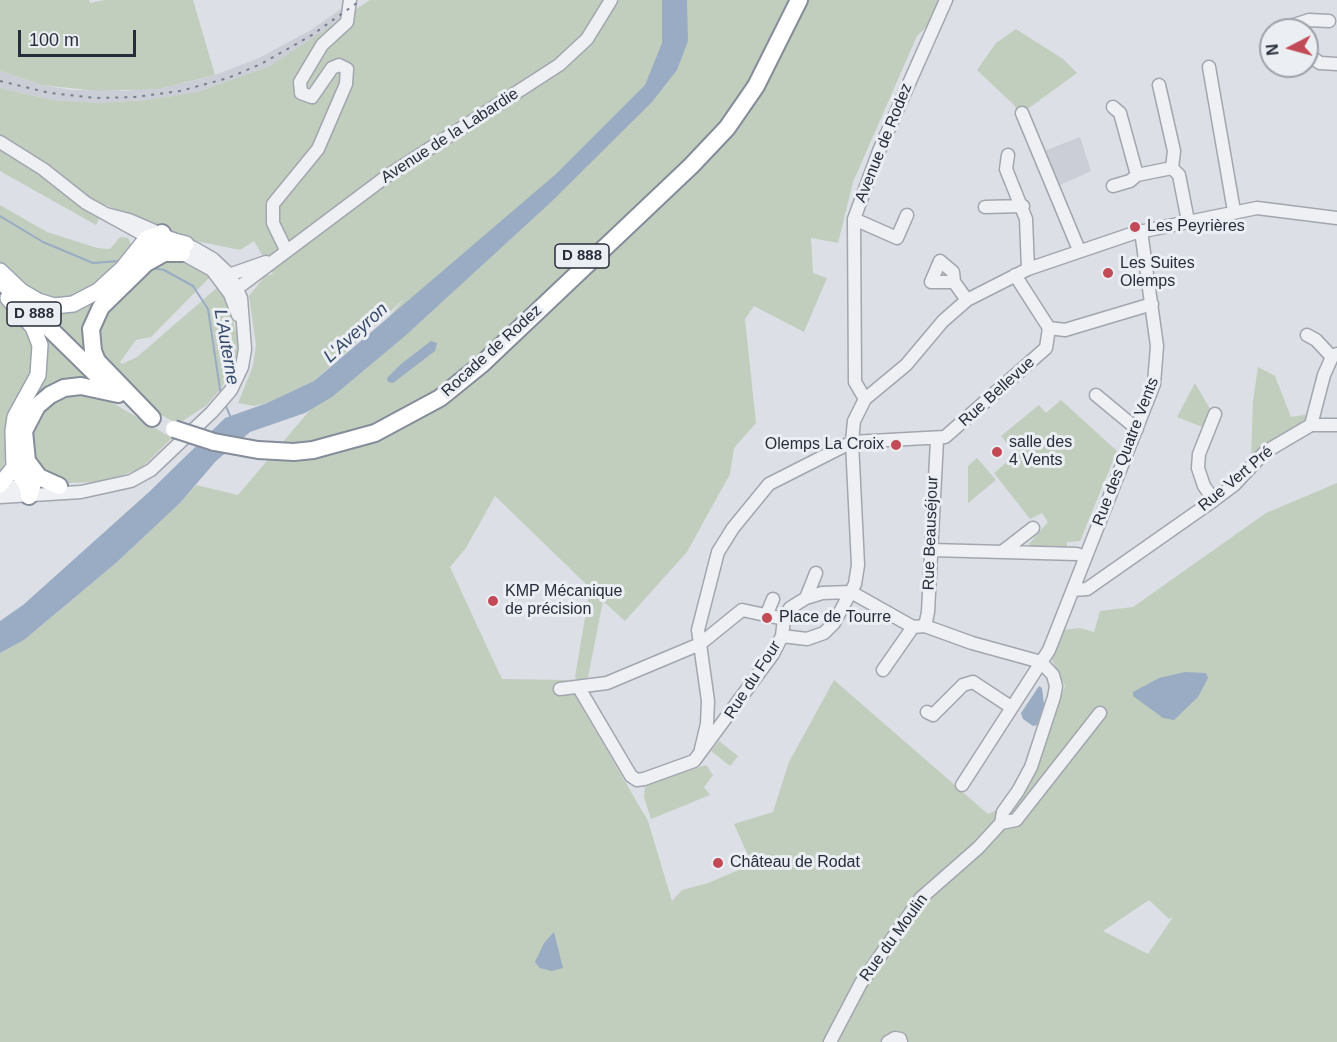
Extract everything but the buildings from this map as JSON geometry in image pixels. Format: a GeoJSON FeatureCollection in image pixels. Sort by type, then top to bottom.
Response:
{"type":"FeatureCollection","features":[{"type":"Feature","properties":{"kind":"highway","name":"Rocade de Rodez"},"geometry":{"type":"LineString","coordinates":[[313,447],[392,417],[426,398],[460,371],[673,172],[722,122],[749,82],[789,0]]}},
{"type":"Feature","properties":{"kind":"highway","name":"Rocade de Rodez"},"geometry":{"type":"LineString","coordinates":[[152,418],[174,429],[235,447],[282,451],[351,441],[398,423],[441,398],[482,364],[691,166],[727,128],[756,86],[799,0]]}},
{"type":"Feature","properties":{"kind":"highway"},"geometry":{"type":"LineString","coordinates":[[145,264],[158,238]]}},
{"type":"Feature","properties":{"kind":"highway"},"geometry":{"type":"LineString","coordinates":[[152,418],[97,361],[91,338],[94,320],[101,307],[145,264],[164,253],[184,248]]}},
{"type":"Feature","properties":{"kind":"highway","name":"D 888"},"geometry":{"type":"LineString","coordinates":[[0,280],[118,394],[152,418]]}},
{"type":"Feature","properties":{"kind":"highway"},"geometry":{"type":"LineString","coordinates":[[59,486],[46,481],[31,484],[24,431],[37,406],[50,395],[64,388],[81,386],[118,394]]}},
{"type":"Feature","properties":{"kind":"main road"},"geometry":{"type":"LineString","coordinates":[[0,271],[21,291],[38,301],[54,306],[73,304],[98,291],[158,238],[184,248]]}},
{"type":"Feature","properties":{"kind":"main road"},"geometry":{"type":"LineString","coordinates":[[0,290],[33,327],[40,345],[38,375],[14,424],[12,452],[14,467],[31,484]]}},
{"type":"Feature","properties":{"kind":"main road"},"geometry":{"type":"LineString","coordinates":[[0,486],[14,467]]}},
{"type":"Feature","properties":{"kind":"street"},"geometry":{"type":"LineString","coordinates":[[286,250],[273,223],[273,204],[318,148],[346,84],[347,69],[339,65],[332,68],[312,97],[301,93],[300,82],[321,45],[347,22],[350,0]]}},
{"type":"Feature","properties":{"kind":"street","name":"Avenue de la Labardie"},"geometry":{"type":"LineString","coordinates":[[239,287],[387,176],[559,65],[587,39],[611,0]]}},
{"type":"Feature","properties":{"kind":"street","name":"Avenue de Rodez"},"geometry":{"type":"LineString","coordinates":[[865,399],[855,382],[854,219],[879,151],[946,0]]}},
{"type":"Feature","properties":{"kind":"street"},"geometry":{"type":"LineString","coordinates":[[1319,20],[1329,21]]}},
{"type":"Feature","properties":{"kind":"street"},"geometry":{"type":"LineString","coordinates":[[1319,62],[1337,64]]}},
{"type":"Feature","properties":{"kind":"street"},"geometry":{"type":"LineString","coordinates":[[1209,67],[1234,211]]}},
{"type":"Feature","properties":{"kind":"street"},"geometry":{"type":"LineString","coordinates":[[1159,86],[1174,152],[1172,168]]}},
{"type":"Feature","properties":{"kind":"street"},"geometry":{"type":"LineString","coordinates":[[1113,107],[1120,113],[1137,176]]}},
{"type":"Feature","properties":{"kind":"street"},"geometry":{"type":"LineString","coordinates":[[1022,114],[1079,250]]}},
{"type":"Feature","properties":{"kind":"street"},"geometry":{"type":"LineString","coordinates":[[0,142],[11,147],[43,169],[63,187],[106,214],[129,220],[158,238]]}},
{"type":"Feature","properties":{"kind":"street"},"geometry":{"type":"LineString","coordinates":[[1008,155],[1006,169],[1023,206],[1028,240],[1028,269]]}},
{"type":"Feature","properties":{"kind":"street"},"geometry":{"type":"LineString","coordinates":[[1172,168],[1179,175],[1188,221]]}},
{"type":"Feature","properties":{"kind":"street"},"geometry":{"type":"LineString","coordinates":[[1113,186],[1130,181],[1137,176],[1172,168]]}},
{"type":"Feature","properties":{"kind":"street"},"geometry":{"type":"LineString","coordinates":[[985,207],[1023,206]]}},
{"type":"Feature","properties":{"kind":"street"},"geometry":{"type":"LineString","coordinates":[[787,614],[782,636],[807,639],[824,633],[834,623],[851,592],[858,565],[852,442],[854,421],[865,399],[906,365],[943,321],[967,300],[1028,269],[1141,231],[1257,208],[1337,218]]}},
{"type":"Feature","properties":{"kind":"street"},"geometry":{"type":"LineString","coordinates":[[854,219],[897,238],[907,216]]}},
{"type":"Feature","properties":{"kind":"street","name":"Rue des Quatre Vents"},"geometry":{"type":"LineString","coordinates":[[962,785],[1042,663],[1154,384],[1157,368],[1152,304],[1141,231]]}},
{"type":"Feature","properties":{"kind":"street"},"geometry":{"type":"LineString","coordinates":[[59,486],[103,489],[131,481],[151,470],[224,399],[242,367],[245,349],[239,287],[184,248]]}},
{"type":"Feature","properties":{"kind":"street","name":"Avenue de la Labardie"},"geometry":{"type":"LineString","coordinates":[[225,276],[274,259]]}},
{"type":"Feature","properties":{"kind":"street"},"geometry":{"type":"LineString","coordinates":[[1015,275],[1049,328],[1065,330],[1152,304]]}},
{"type":"Feature","properties":{"kind":"street"},"geometry":{"type":"LineString","coordinates":[[225,276],[244,330]]}},
{"type":"Feature","properties":{"kind":"street"},"geometry":{"type":"LineString","coordinates":[[954,282],[967,300]]}},
{"type":"Feature","properties":{"kind":"street","name":"Rue Bellevue"},"geometry":{"type":"LineString","coordinates":[[937,440],[950,434],[1046,348],[1049,328]]}},
{"type":"Feature","properties":{"kind":"street"},"geometry":{"type":"LineString","coordinates":[[1307,335],[1334,356],[1324,375],[1311,425],[1337,425]]}},
{"type":"Feature","properties":{"kind":"street"},"geometry":{"type":"LineString","coordinates":[[1096,395],[1137,429]]}},
{"type":"Feature","properties":{"kind":"street"},"geometry":{"type":"LineString","coordinates":[[1214,500],[1204,486],[1198,468],[1199,454],[1215,414]]}},
{"type":"Feature","properties":{"kind":"street","name":"Rue Vert Pré"},"geometry":{"type":"LineString","coordinates":[[1073,590],[1087,589],[1234,485],[1264,452],[1311,425]]}},
{"type":"Feature","properties":{"kind":"street"},"geometry":{"type":"LineString","coordinates":[[700,750],[707,724],[708,701],[698,630],[718,552],[758,495],[769,484],[852,442],[937,440]]}},
{"type":"Feature","properties":{"kind":"street","name":"Rue Beauséjour"},"geometry":{"type":"LineString","coordinates":[[919,626],[928,612],[937,440]]}},
{"type":"Feature","properties":{"kind":"street"},"geometry":{"type":"LineString","coordinates":[[0,486],[31,484],[103,489]]}},
{"type":"Feature","properties":{"kind":"street"},"geometry":{"type":"LineString","coordinates":[[0,497],[31,484]]}},
{"type":"Feature","properties":{"kind":"street"},"geometry":{"type":"LineString","coordinates":[[1002,552],[1034,528]]}},
{"type":"Feature","properties":{"kind":"street"},"geometry":{"type":"LineString","coordinates":[[931,550],[1077,554],[1085,557]]}},
{"type":"Feature","properties":{"kind":"street"},"geometry":{"type":"LineString","coordinates":[[806,598],[816,573]]}},
{"type":"Feature","properties":{"kind":"street"},"geometry":{"type":"LineString","coordinates":[[560,689],[579,688],[622,678],[700,644],[742,610],[766,616],[787,614],[806,598],[822,593],[851,592],[919,626],[1042,663],[1053,675],[1056,686],[1054,697],[1031,767],[1003,812],[1001,823],[1016,820],[1100,713]]}},
{"type":"Feature","properties":{"kind":"street"},"geometry":{"type":"LineString","coordinates":[[766,616],[773,599]]}},
{"type":"Feature","properties":{"kind":"street"},"geometry":{"type":"LineString","coordinates":[[883,670],[919,626]]}},
{"type":"Feature","properties":{"kind":"street","name":"Rue du Four"},"geometry":{"type":"LineString","coordinates":[[579,688],[631,776],[638,780],[694,761],[700,750],[724,724],[773,654],[782,636]]}},
{"type":"Feature","properties":{"kind":"street"},"geometry":{"type":"LineString","coordinates":[[927,712],[933,715],[963,685],[973,682],[1011,707]]}},
{"type":"Feature","properties":{"kind":"street","name":"Rue du Moulin"},"geometry":{"type":"LineString","coordinates":[[830,1042],[861,983],[921,898],[978,848],[1001,823]]}},
{"type":"Feature","properties":{"kind":"street"},"geometry":{"type":"LineString","coordinates":[[888,1042],[895,1038],[901,1042]]}},
{"type":"Feature","properties":{"kind":"shaded area"},"geometry":{"type":"Polygon","coordinates":[[[345,6],[345,18],[270,66],[197,92],[147,100],[99,103],[53,100],[0,88],[0,71],[42,85],[71,90],[126,91],[184,83],[215,75],[259,58],[311,30],[345,6]]]}},
{"type":"Feature","properties":{"kind":"shaded area"},"geometry":{"type":"Polygon","coordinates":[[[1080,137],[1091,171],[1054,188],[1039,153],[1080,137]]]}},
{"type":"Feature","properties":{"kind":"green space"},"geometry":{"type":"Polygon","coordinates":[[[0,0],[89,0],[90,3],[105,0],[193,0],[215,75],[158,89],[97,91],[42,85],[0,71],[0,0]]]}},
{"type":"Feature","properties":{"kind":"green space"},"geometry":{"type":"Polygon","coordinates":[[[370,0],[955,0],[917,36],[853,182],[838,243],[811,238],[813,273],[827,278],[804,332],[754,306],[745,319],[756,423],[734,448],[730,474],[687,552],[625,621],[603,601],[587,682],[579,682],[575,677],[590,588],[495,496],[466,548],[450,567],[502,679],[566,680],[648,821],[672,901],[682,890],[708,883],[748,866],[750,860],[734,824],[773,812],[789,762],[834,680],[988,814],[1000,809],[1021,775],[1065,686],[1052,660],[1063,630],[1080,628],[1094,632],[1100,611],[1133,607],[1266,513],[1337,483],[1337,1042],[0,1042],[0,653],[24,640],[116,563],[196,485],[238,495],[404,299],[314,381],[270,402],[254,406],[238,403],[253,366],[256,345],[249,296],[265,276],[273,274],[254,241],[240,250],[191,240],[106,205],[96,225],[0,171],[0,88],[53,100],[99,103],[147,100],[197,92],[270,66],[370,0]],[[1149,900],[1103,931],[1148,954],[1173,917],[1169,919],[1149,900]]]}},
{"type":"Feature","properties":{"kind":"green space"},"geometry":{"type":"Polygon","coordinates":[[[1016,29],[1063,59],[1077,73],[1018,116],[1015,106],[977,70],[996,43],[1016,29]]]}},
{"type":"Feature","properties":{"kind":"green space"},"geometry":{"type":"Polygon","coordinates":[[[0,205],[47,232],[97,248],[110,249],[120,237],[128,238],[131,244],[129,252],[96,285],[64,301],[44,299],[0,266],[0,205]]]}},
{"type":"Feature","properties":{"kind":"green space"},"geometry":{"type":"Polygon","coordinates":[[[164,255],[187,259],[211,276],[151,337],[136,340],[120,362],[122,364],[137,357],[219,286],[227,300],[237,335],[237,355],[222,387],[207,405],[178,424],[148,408],[100,359],[97,320],[164,255]]]}},
{"type":"Feature","properties":{"kind":"green space"},"geometry":{"type":"Polygon","coordinates":[[[107,288],[97,305],[92,361],[34,304],[50,309],[107,288]]]}},
{"type":"Feature","properties":{"kind":"green space"},"geometry":{"type":"Polygon","coordinates":[[[0,295],[22,320],[34,340],[31,372],[9,411],[6,459],[0,475],[0,295]]]}},
{"type":"Feature","properties":{"kind":"green space"},"geometry":{"type":"Polygon","coordinates":[[[35,325],[98,384],[80,382],[21,414],[37,386],[35,325]]]}},
{"type":"Feature","properties":{"kind":"green space"},"geometry":{"type":"Polygon","coordinates":[[[1258,367],[1275,376],[1291,417],[1309,414],[1302,426],[1251,459],[1253,401],[1258,367]]]}},
{"type":"Feature","properties":{"kind":"green space"},"geometry":{"type":"Polygon","coordinates":[[[1195,383],[1210,409],[1205,428],[1177,417],[1195,383]]]}},
{"type":"Feature","properties":{"kind":"green space"},"geometry":{"type":"Polygon","coordinates":[[[96,393],[172,438],[140,469],[103,482],[63,483],[38,469],[28,441],[42,408],[64,397],[96,393]]]}},
{"type":"Feature","properties":{"kind":"green space"},"geometry":{"type":"Polygon","coordinates":[[[1061,400],[1117,451],[1080,541],[1067,542],[1067,549],[1033,549],[1029,544],[1048,522],[1042,513],[1030,519],[994,473],[1016,454],[1001,436],[1039,405],[1046,413],[1061,400]]]}},
{"type":"Feature","properties":{"kind":"green space"},"geometry":{"type":"Polygon","coordinates":[[[977,458],[996,480],[968,503],[968,466],[977,458]]]}},
{"type":"Feature","properties":{"kind":"green space"},"geometry":{"type":"Polygon","coordinates":[[[719,741],[738,756],[730,766],[711,751],[719,741]]]}},
{"type":"Feature","properties":{"kind":"green space"},"geometry":{"type":"Polygon","coordinates":[[[706,765],[713,775],[704,787],[710,795],[651,819],[644,797],[645,785],[706,765]]]}},
{"type":"Feature","properties":{"kind":"water"},"geometry":{"type":"Polygon","coordinates":[[[662,0],[687,0],[688,41],[677,70],[652,102],[550,203],[405,336],[332,397],[305,413],[250,432],[216,461],[180,503],[116,563],[24,640],[0,653],[0,621],[23,605],[149,492],[225,418],[267,403],[314,381],[556,174],[645,85],[662,43],[662,0]]]}},
{"type":"Feature","properties":{"kind":"water"},"geometry":{"type":"Polygon","coordinates":[[[431,341],[437,343],[435,351],[393,383],[388,382],[387,378],[401,364],[431,341]]]}},
{"type":"Feature","properties":{"kind":"water"},"geometry":{"type":"Polygon","coordinates":[[[1185,672],[1206,673],[1208,678],[1198,697],[1174,720],[1163,718],[1133,696],[1133,692],[1159,678],[1185,672]]]}},
{"type":"Feature","properties":{"kind":"water"},"geometry":{"type":"Polygon","coordinates":[[[1039,686],[1042,688],[1044,704],[1037,725],[1033,726],[1023,719],[1021,713],[1039,686]]]}},
{"type":"Feature","properties":{"kind":"water"},"geometry":{"type":"Polygon","coordinates":[[[554,932],[563,968],[552,971],[540,968],[535,962],[544,943],[554,932]]]}},
{"type":"Feature","properties":{"kind":"waterway","name":"L'Auterne"},"geometry":{"type":"LineString","coordinates":[[0,216],[43,242],[93,263],[119,261]]}},
{"type":"Feature","properties":{"kind":"waterway","name":"L'Auterne"},"geometry":{"type":"LineString","coordinates":[[151,268],[164,270],[193,286],[208,309],[221,396]]}},
{"type":"Feature","properties":{"kind":"waterway","name":"L'Auterne"},"geometry":{"type":"LineString","coordinates":[[225,404],[231,418]]}},
{"type":"Feature","properties":{"kind":"railway"},"geometry":{"type":"LineString","coordinates":[[0,81],[50,93],[95,98],[135,97],[180,91],[228,78],[261,64],[312,35],[361,0]]}},
{"type":"Feature","properties":{"kind":"place","name":"Les Peyrières"},"geometry":{"type":"Point","coordinates":[1135,227]}},
{"type":"Feature","properties":{"kind":"place","name":"Les Suites Olemps"},"geometry":{"type":"Point","coordinates":[1108,273]}},
{"type":"Feature","properties":{"kind":"place","name":"Olemps La Croix"},"geometry":{"type":"Point","coordinates":[896,445]}},
{"type":"Feature","properties":{"kind":"place","name":"salle des 4 Vents"},"geometry":{"type":"Point","coordinates":[997,452]}},
{"type":"Feature","properties":{"kind":"place","name":"KMP Mécanique de précision"},"geometry":{"type":"Point","coordinates":[493,601]}},
{"type":"Feature","properties":{"kind":"place","name":"Place de Tourre"},"geometry":{"type":"Point","coordinates":[767,618]}},
{"type":"Feature","properties":{"kind":"place","name":"Château de Rodat"},"geometry":{"type":"Point","coordinates":[718,863]}},
{"type":"Feature","properties":{"kind":"water label","name":"L'Aveyron"},"geometry":{"type":"Point","coordinates":[356,333]}}]}
